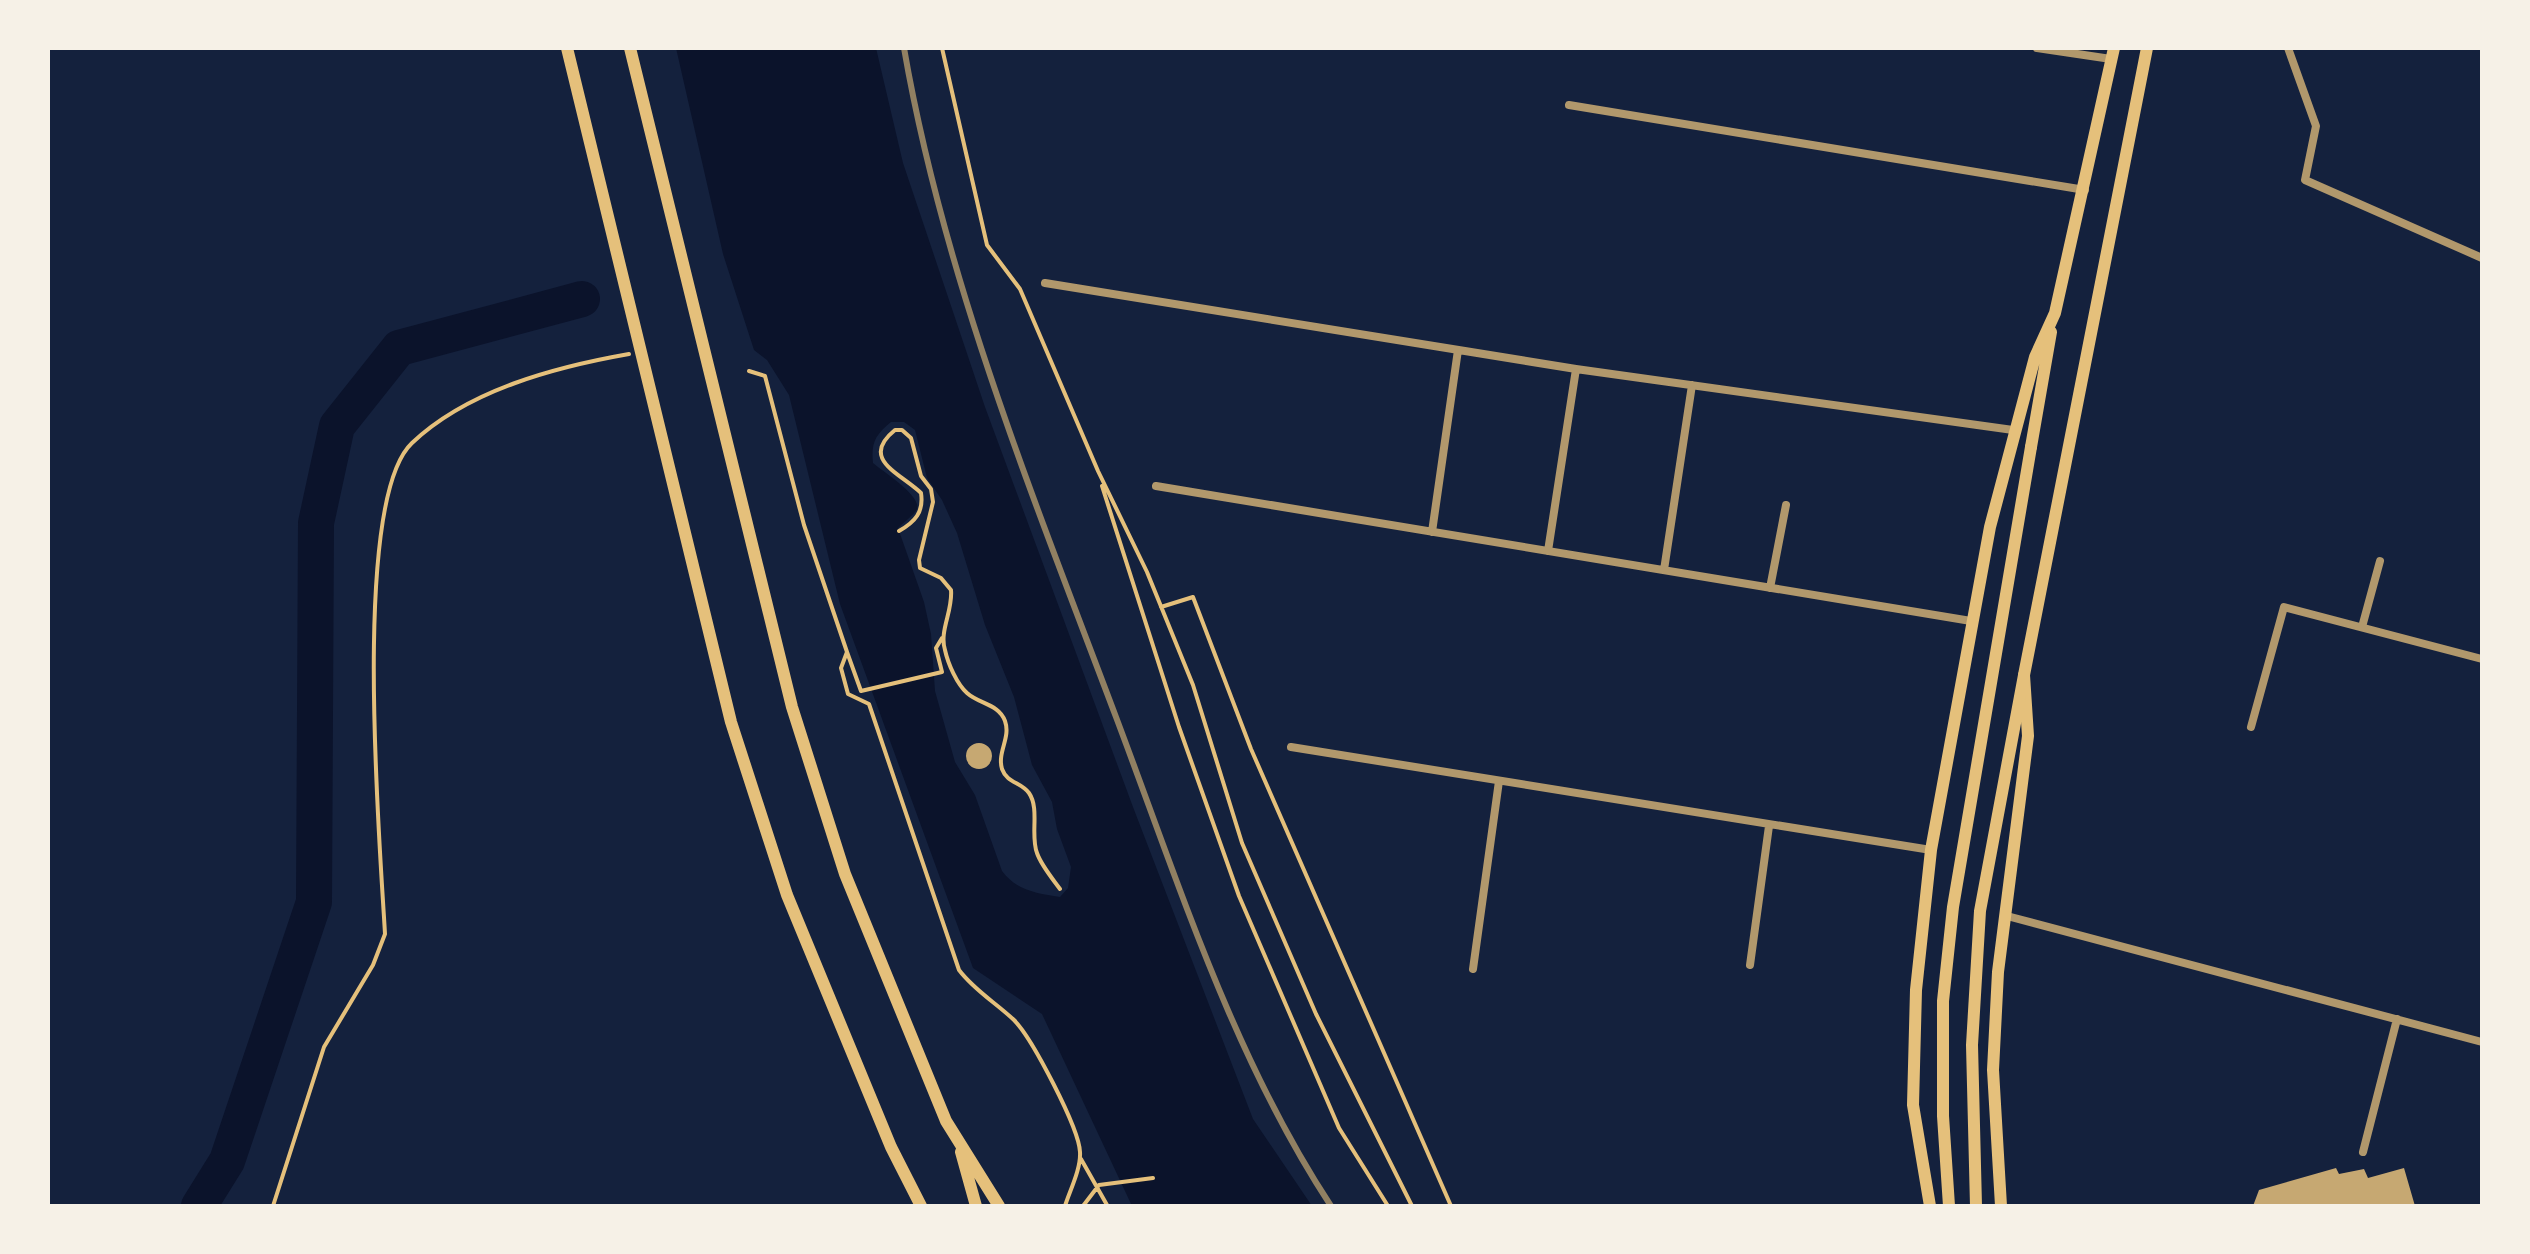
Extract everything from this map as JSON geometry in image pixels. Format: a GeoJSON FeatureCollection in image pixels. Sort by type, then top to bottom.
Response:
{"type":"FeatureCollection","features":[{"type":"Feature","properties":{"kind":"main road"},"geometry":{"type":"LineString","coordinates":[[567,48],[731,722],[787,895],[891,1147],[921,1206]]}},
{"type":"Feature","properties":{"kind":"main road"},"geometry":{"type":"LineString","coordinates":[[630,48],[792,707],[845,874],[946,1121],[999,1206]]}},
{"type":"Feature","properties":{"kind":"main road"},"geometry":{"type":"LineString","coordinates":[[1976,1203],[1972,1045],[1980,911],[2147,48]]}},
{"type":"Feature","properties":{"kind":"main road"},"geometry":{"type":"LineString","coordinates":[[1949,1206],[1943,1116],[1943,1001],[1953,907],[2055,313],[2113,54]]}},
{"type":"Feature","properties":{"kind":"main road"},"geometry":{"type":"LineString","coordinates":[[1930,1206],[1913,1105],[1916,990],[1931,850],[1971,621],[2013,430],[2035,357],[2055,313]]}},
{"type":"Feature","properties":{"kind":"main road"},"geometry":{"type":"LineString","coordinates":[[2001,1206],[1993,1070],[1998,972],[2028,736],[2024,675]]}},
{"type":"Feature","properties":{"kind":"main road"},"geometry":{"type":"LineString","coordinates":[[955,1134],[976,1206]]}},
{"type":"Feature","properties":{"kind":"street"},"geometry":{"type":"LineString","coordinates":[[2037,48],[2113,54]]}},
{"type":"Feature","properties":{"kind":"street"},"geometry":{"type":"LineString","coordinates":[[2288,48],[2316,126],[2305,180],[2482,258]]}},
{"type":"Feature","properties":{"kind":"street"},"geometry":{"type":"LineString","coordinates":[[1569,105],[2085,190]]}},
{"type":"Feature","properties":{"kind":"street"},"geometry":{"type":"LineString","coordinates":[[1045,283],[1576,369],[2013,430]]}},
{"type":"Feature","properties":{"kind":"street"},"geometry":{"type":"LineString","coordinates":[[1432,532],[1458,350]]}},
{"type":"Feature","properties":{"kind":"street"},"geometry":{"type":"LineString","coordinates":[[1548,551],[1576,369]]}},
{"type":"Feature","properties":{"kind":"street"},"geometry":{"type":"LineString","coordinates":[[1664,570],[1692,385]]}},
{"type":"Feature","properties":{"kind":"street"},"geometry":{"type":"LineString","coordinates":[[1156,486],[1971,621]]}},
{"type":"Feature","properties":{"kind":"street"},"geometry":{"type":"LineString","coordinates":[[1770,588],[1786,505]]}},
{"type":"Feature","properties":{"kind":"street"},"geometry":{"type":"LineString","coordinates":[[2362,627],[2380,561]]}},
{"type":"Feature","properties":{"kind":"street"},"geometry":{"type":"LineString","coordinates":[[2251,727],[2284,607],[2482,659]]}},
{"type":"Feature","properties":{"kind":"street"},"geometry":{"type":"LineString","coordinates":[[1291,747],[1931,850]]}},
{"type":"Feature","properties":{"kind":"street"},"geometry":{"type":"LineString","coordinates":[[1473,969],[1499,781]]}},
{"type":"Feature","properties":{"kind":"street"},"geometry":{"type":"LineString","coordinates":[[1750,965],[1769,826]]}},
{"type":"Feature","properties":{"kind":"street"},"geometry":{"type":"LineString","coordinates":[[2007,916],[2482,1042]]}},
{"type":"Feature","properties":{"kind":"street"},"geometry":{"type":"LineString","coordinates":[[2363,1152],[2397,1019]]}},
{"type":"Feature","properties":{"kind":"path"},"geometry":{"type":"LineString","coordinates":[[942,48],[987,245],[1020,289],[1098,471],[1161,607],[1193,685],[1242,843],[1316,1014],[1412,1206]]}},
{"type":"Feature","properties":{"kind":"path"},"geometry":{"type":"LineString","coordinates":[[273,1206],[324,1047],[373,965],[385,934],[372,603],[391,477],[410,444],[467,404],[570,365],[643,351]]}},
{"type":"Feature","properties":{"kind":"path"},"geometry":{"type":"LineString","coordinates":[[749,371],[765,376],[804,525],[861,691],[942,672],[936,648],[943,636],[952,604],[951,590],[941,578],[920,568],[919,560],[933,502],[931,489],[921,476],[911,438],[902,430],[895,430],[884,438],[879,449],[881,458],[921,493],[923,504],[912,524],[899,531]]}},
{"type":"Feature","properties":{"kind":"path"},"geometry":{"type":"LineString","coordinates":[[1098,471],[1179,727],[1239,896],[1339,1128],[1388,1206]]}},
{"type":"Feature","properties":{"kind":"path"},"geometry":{"type":"LineString","coordinates":[[1161,607],[1193,597],[1257,762],[1451,1206]]}},
{"type":"Feature","properties":{"kind":"path"},"geometry":{"type":"LineString","coordinates":[[943,636],[944,650],[958,682],[968,695],[993,706],[1005,719],[1007,732],[1000,757],[1003,770],[1008,779],[1029,793],[1034,807],[1032,833],[1037,854],[1060,889]]}},
{"type":"Feature","properties":{"kind":"path"},"geometry":{"type":"LineString","coordinates":[[847,652],[841,668],[848,694],[869,704],[959,970],[973,989],[1014,1020],[1029,1039],[1079,1138],[1080,1157],[1065,1206]]}},
{"type":"Feature","properties":{"kind":"path"},"geometry":{"type":"LineString","coordinates":[[1080,1157],[1099,1185],[1108,1206]]}},
{"type":"Feature","properties":{"kind":"path"},"geometry":{"type":"LineString","coordinates":[[1083,1206],[1099,1185],[1153,1178]]}},
{"type":"Feature","properties":{"kind":"water"},"geometry":{"type":"Polygon","coordinates":[[[676,48],[876,48],[903,163],[985,407],[1133,807],[1253,1119],[1312,1206],[1132,1206],[1042,1014],[973,968],[840,604],[789,395],[767,360],[754,350],[723,254],[676,48]],[[891,422],[881,431],[874,445],[873,463],[908,491],[917,504],[916,511],[898,528],[924,602],[931,634],[935,691],[955,762],[975,795],[1002,871],[1021,887],[1060,897],[1068,888],[1071,867],[1057,829],[1052,802],[1032,765],[1014,697],[985,625],[957,533],[942,500],[927,478],[915,430],[904,422],[891,422]]]}},
{"type":"Feature","properties":{"kind":"building"},"geometry":{"type":"Polygon","coordinates":[[[979,743],[988,747],[992,756],[988,765],[979,769],[970,765],[966,756],[970,747],[979,743]]]}},
{"type":"Feature","properties":{"kind":"building"},"geometry":{"type":"Polygon","coordinates":[[[2336,1168],[2339,1174],[2364,1169],[2368,1178],[2404,1168],[2415,1206],[2253,1206],[2259,1190],[2336,1168]]]}},
{"type":"Feature","properties":{"kind":"waterway"},"geometry":{"type":"LineString","coordinates":[[199,1206],[227,1161],[314,902],[316,523],[337,426],[399,348],[582,299]]}},
{"type":"Feature","properties":{"kind":"railway"},"geometry":{"type":"LineString","coordinates":[[904,48],[942,219],[1023,470],[1210,968],[1265,1090],[1331,1206]]}}]}
